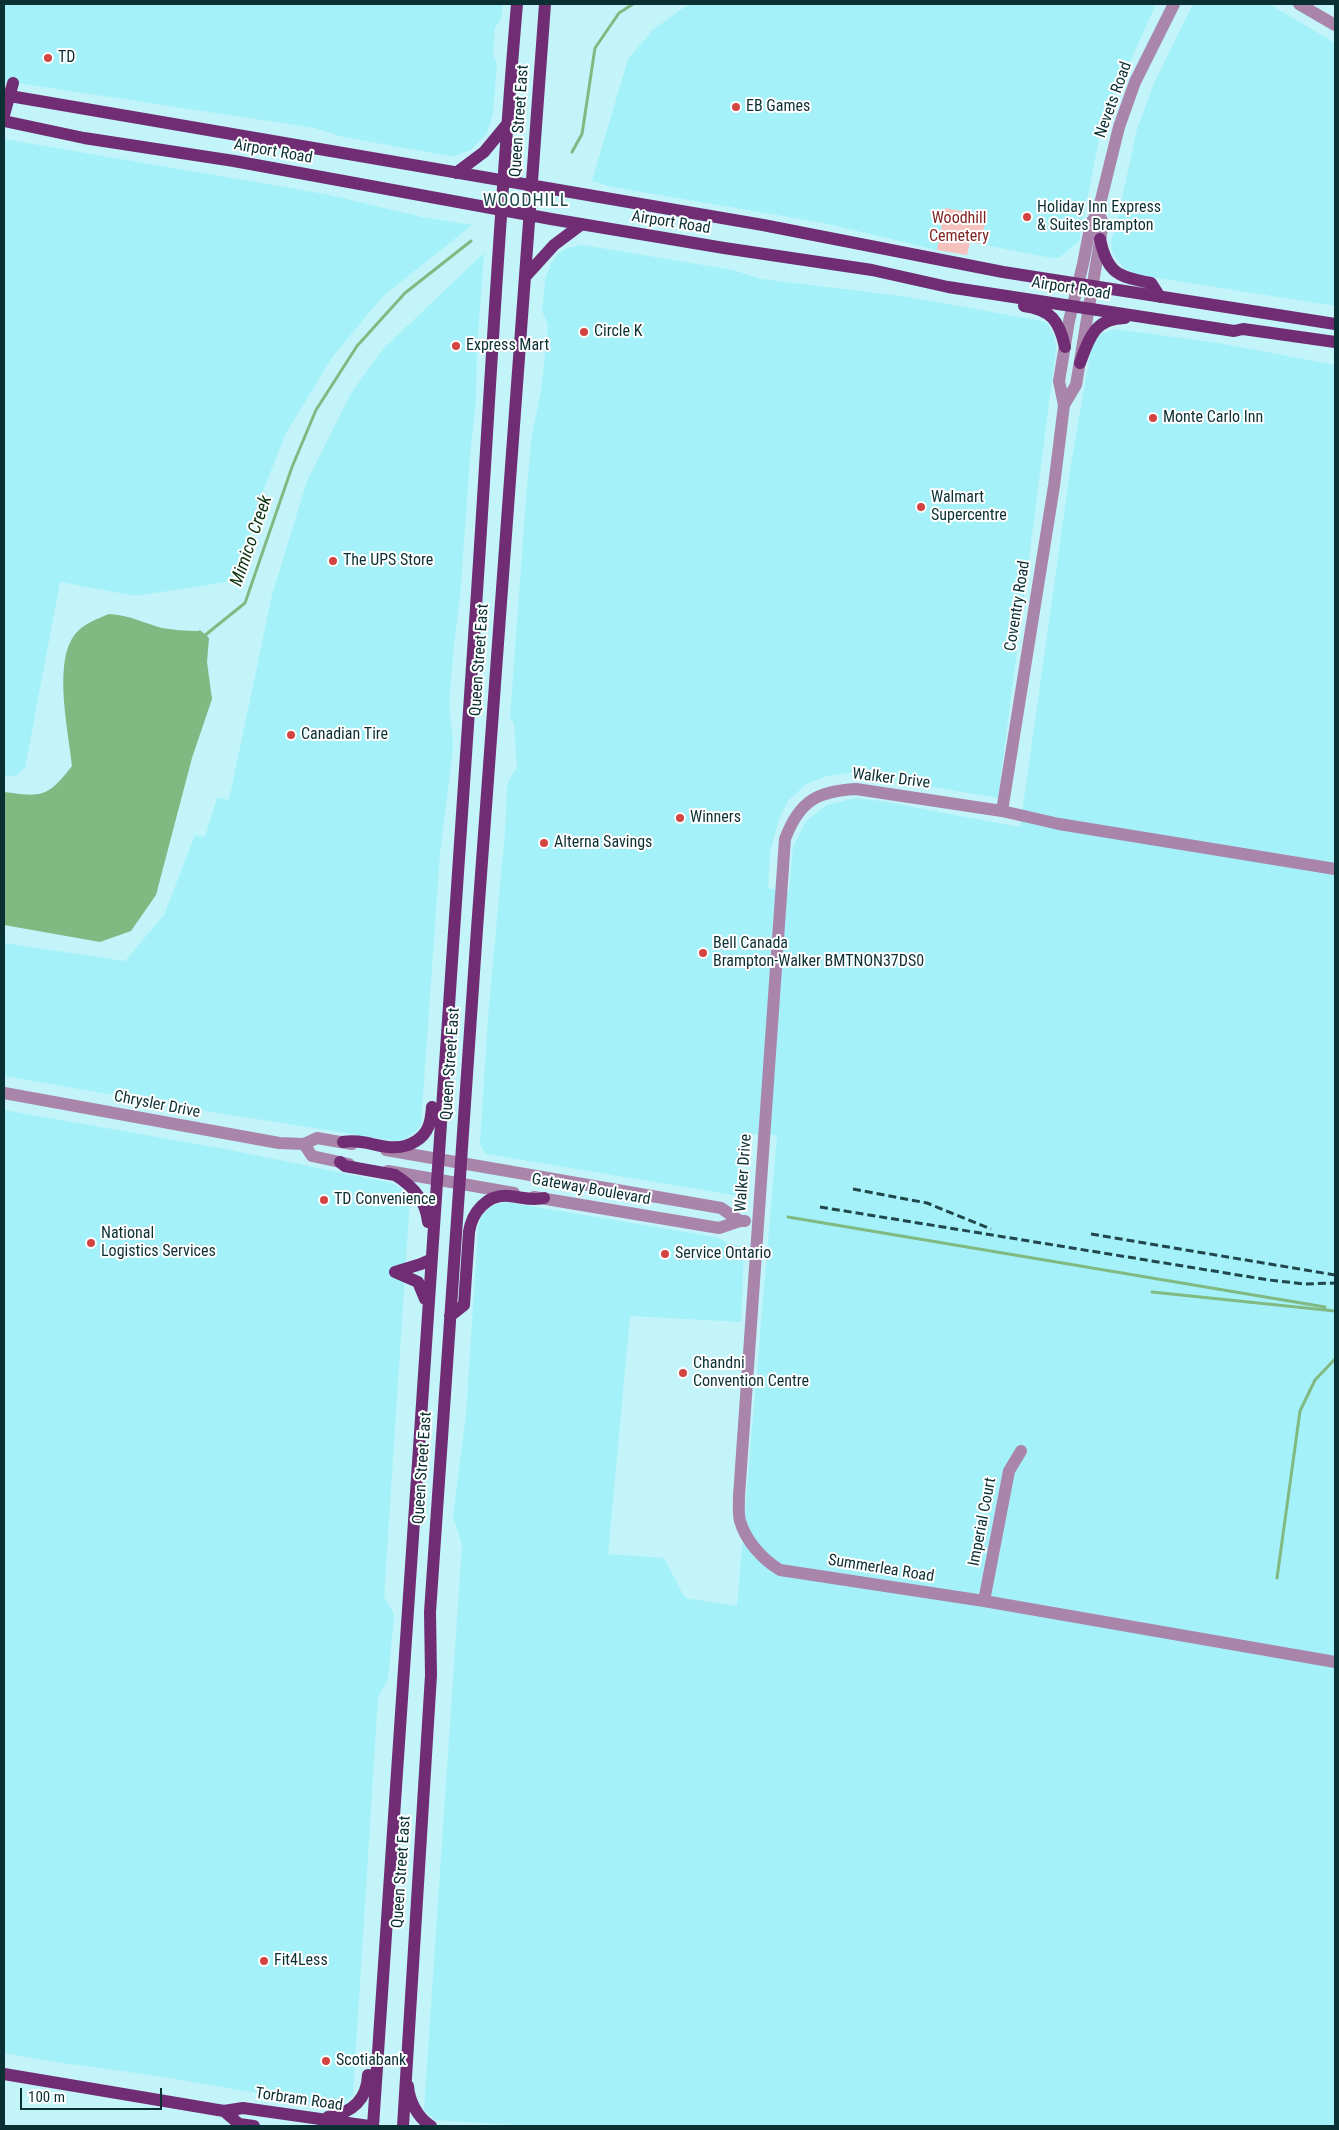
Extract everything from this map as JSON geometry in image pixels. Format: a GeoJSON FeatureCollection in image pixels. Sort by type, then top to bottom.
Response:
{"type":"FeatureCollection","features":[{"type":"Feature","properties":{"kind":"main road","name":"Queen Street East"},"geometry":{"type":"LineString","coordinates":[[373,2126],[436,1159],[477,587],[503,181],[517,4]]}},
{"type":"Feature","properties":{"kind":"main road","name":"Queen Street East"},"geometry":{"type":"LineString","coordinates":[[403,2126],[431,1675],[430,1604],[460,1162],[545,4]]}},
{"type":"Feature","properties":{"kind":"main road","name":"Airport Road"},"geometry":{"type":"LineString","coordinates":[[4,115],[9,91],[503,181],[763,225],[1003,272],[1335,324]]}},
{"type":"Feature","properties":{"kind":"main road","name":"Airport Road"},"geometry":{"type":"LineString","coordinates":[[4,122],[84,138],[234,162],[529,215],[724,248],[872,270],[948,287],[1234,331],[1243,330],[1335,342]]}},
{"type":"Feature","properties":{"kind":"main road"},"geometry":{"type":"LineString","coordinates":[[456,172],[484,152],[508,123]]}},
{"type":"Feature","properties":{"kind":"main road"},"geometry":{"type":"LineString","coordinates":[[525,277],[554,245],[582,224]]}},
{"type":"Feature","properties":{"kind":"main road"},"geometry":{"type":"LineString","coordinates":[[1100,239],[1103,254],[1113,270],[1130,280],[1151,283],[1160,298]]}},
{"type":"Feature","properties":{"kind":"main road"},"geometry":{"type":"LineString","coordinates":[[1002,295],[1014,304],[1044,311],[1052,317],[1060,328],[1065,346]]}},
{"type":"Feature","properties":{"kind":"main road"},"geometry":{"type":"LineString","coordinates":[[1080,362],[1088,338],[1103,324],[1119,318],[1144,317]]}},
{"type":"Feature","properties":{"kind":"main road"},"geometry":{"type":"LineString","coordinates":[[342,1142],[350,1141],[398,1148],[423,1136],[430,1124],[435,1070],[443,1064]]}},
{"type":"Feature","properties":{"kind":"main road"},"geometry":{"type":"LineString","coordinates":[[340,1162],[345,1166],[395,1175],[411,1188],[423,1202],[428,1228],[427,1253],[430,1260],[394,1272],[418,1282],[427,1304]]}},
{"type":"Feature","properties":{"kind":"main road"},"geometry":{"type":"LineString","coordinates":[[450,1316],[464,1305],[470,1222],[478,1208],[492,1198],[500,1196],[537,1200],[544,1198]]}},
{"type":"Feature","properties":{"kind":"main road"},"geometry":{"type":"LineString","coordinates":[[296,2115],[327,2117],[342,2115],[358,2104],[366,2090],[368,2081],[371,2028],[380,2022]]}},
{"type":"Feature","properties":{"kind":"main road"},"geometry":{"type":"LineString","coordinates":[[407,2044],[410,2053],[408,2089],[410,2098],[420,2116],[431,2126]]}},
{"type":"Feature","properties":{"kind":"main road","name":"Torbram Road"},"geometry":{"type":"LineString","coordinates":[[4,2074],[224,2111],[243,2108],[369,2126]]}},
{"type":"Feature","properties":{"kind":"main road","name":"Torbram Road"},"geometry":{"type":"LineString","coordinates":[[224,2111],[239,2124],[254,2126]]}},
{"type":"Feature","properties":{"kind":"street","name":"Nevets Road"},"geometry":{"type":"LineString","coordinates":[[1079,284],[1091,223],[1098,212],[1117,136],[1135,82],[1174,4]]}},
{"type":"Feature","properties":{"kind":"street"},"geometry":{"type":"LineString","coordinates":[[1299,4],[1335,25]]}},
{"type":"Feature","properties":{"kind":"street","name":"Nevets Road"},"geometry":{"type":"LineString","coordinates":[[1092,287],[1103,223],[1098,212]]}},
{"type":"Feature","properties":{"kind":"street","name":"Coventry Road"},"geometry":{"type":"LineString","coordinates":[[1002,811],[1054,486],[1064,405],[1059,381],[1079,284]]}},
{"type":"Feature","properties":{"kind":"street","name":"Coventry Road"},"geometry":{"type":"LineString","coordinates":[[1064,405],[1076,385],[1092,287]]}},
{"type":"Feature","properties":{"kind":"street","name":"Walker Drive"},"geometry":{"type":"LineString","coordinates":[[757,1222],[785,839],[790,824],[801,807],[814,798],[835,790],[856,789],[1002,811],[1059,824],[1335,870]]}},
{"type":"Feature","properties":{"kind":"street","name":"Chrysler Drive"},"geometry":{"type":"LineString","coordinates":[[4,1093],[279,1143],[304,1144],[317,1138],[460,1162]]}},
{"type":"Feature","properties":{"kind":"street"},"geometry":{"type":"LineString","coordinates":[[304,1144],[312,1156],[435,1180]]}},
{"type":"Feature","properties":{"kind":"street","name":"Gateway Boulevard"},"geometry":{"type":"LineString","coordinates":[[460,1162],[720,1208],[740,1221]]}},
{"type":"Feature","properties":{"kind":"street","name":"Gateway Boulevard"},"geometry":{"type":"LineString","coordinates":[[435,1180],[718,1228],[740,1221],[757,1222]]}},
{"type":"Feature","properties":{"kind":"street","name":"Summerlea Road"},"geometry":{"type":"LineString","coordinates":[[757,1222],[739,1519],[746,1536],[766,1562],[780,1570],[984,1601],[1335,1662]]}},
{"type":"Feature","properties":{"kind":"street","name":"Imperial Court"},"geometry":{"type":"LineString","coordinates":[[984,1601],[1009,1471],[1021,1451]]}},
{"type":"Feature","properties":{"kind":"shaded area"},"geometry":{"type":"Polygon","coordinates":[[[4,4],[503,4],[501,19],[495,28],[493,54],[497,63],[493,114],[487,133],[471,150],[454,156],[343,137],[315,128],[4,81],[4,4]]]}},
{"type":"Feature","properties":{"kind":"shaded area"},"geometry":{"type":"Polygon","coordinates":[[[693,4],[1156,4],[1102,124],[1079,241],[1060,257],[1052,258],[980,244],[987,216],[945,208],[937,250],[824,223],[612,187],[592,181],[628,59],[653,30],[683,8],[693,4]]]}},
{"type":"Feature","properties":{"kind":"shaded area"},"geometry":{"type":"Polygon","coordinates":[[[1193,4],[1269,4],[1335,43],[1335,306],[1139,275],[1124,268],[1112,253],[1111,240],[1115,231],[1137,129],[1154,83],[1193,4]]]}},
{"type":"Feature","properties":{"kind":"shaded area"},"geometry":{"type":"Polygon","coordinates":[[[4,139],[325,194],[422,217],[472,225],[383,296],[333,356],[286,433],[261,496],[238,580],[136,596],[60,582],[25,768],[16,776],[4,775],[4,139]]]}},
{"type":"Feature","properties":{"kind":"shaded area"},"geometry":{"type":"Polygon","coordinates":[[[583,245],[733,270],[761,279],[902,296],[1037,320],[1047,323],[1054,335],[1056,349],[998,798],[850,773],[827,776],[806,784],[788,801],[779,819],[770,853],[768,888],[789,892],[793,847],[806,821],[827,805],[855,798],[881,801],[1020,827],[1072,458],[1091,349],[1099,335],[1114,329],[1219,343],[1335,365],[1335,2126],[530,2126],[435,2120],[424,2110],[462,1545],[453,1516],[466,1415],[478,1227],[482,1215],[492,1206],[506,1202],[716,1237],[728,1243],[741,1246],[744,1251],[741,1322],[630,1316],[608,1554],[664,1558],[685,1598],[737,1606],[777,1135],[744,1134],[739,1196],[486,1154],[480,1144],[488,1017],[505,831],[507,787],[510,778],[517,768],[514,724],[510,718],[527,485],[532,434],[541,391],[548,325],[542,311],[545,280],[551,263],[559,253],[567,248],[583,245]]]}},
{"type":"Feature","properties":{"kind":"shaded area"},"geometry":{"type":"Polygon","coordinates":[[[484,253],[477,349],[476,400],[460,598],[449,704],[453,743],[452,757],[440,854],[421,1124],[417,1131],[405,1139],[395,1141],[4,1076],[4,943],[125,961],[164,915],[195,835],[205,837],[217,798],[229,800],[272,595],[307,481],[350,395],[382,350],[484,253]]]}},
{"type":"Feature","properties":{"kind":"shaded area"},"geometry":{"type":"Polygon","coordinates":[[[109,614],[162,628],[184,631],[200,630],[209,638],[207,662],[212,699],[192,758],[156,895],[131,931],[100,942],[4,925],[4,792],[27,795],[43,793],[50,790],[72,766],[64,697],[63,678],[65,661],[69,645],[76,633],[87,624],[109,614]]]}},
{"type":"Feature","properties":{"kind":"shaded area"},"geometry":{"type":"Polygon","coordinates":[[[4,1110],[225,1149],[392,1183],[403,1190],[410,1198],[384,1597],[393,1612],[394,1618],[388,1679],[378,1697],[353,2095],[339,2107],[158,2076],[4,2053],[4,1110]]]}},
{"type":"Feature","properties":{"kind":"green space","name":"Woodhill Cemetery"},"geometry":{"type":"Polygon","coordinates":[[[945,208],[987,216],[980,244],[970,242],[967,255],[937,250],[945,208]]]}},
{"type":"Feature","properties":{"kind":"waterway","name":"Mimico Creek"},"geometry":{"type":"LineString","coordinates":[[572,152],[582,134],[595,48],[619,13],[633,4]]}},
{"type":"Feature","properties":{"kind":"waterway","name":"Mimico Creek"},"geometry":{"type":"LineString","coordinates":[[204,636],[245,603],[292,467],[316,410],[357,346],[405,293],[471,241]]}},
{"type":"Feature","properties":{"kind":"waterway"},"geometry":{"type":"LineString","coordinates":[[788,1217],[1325,1307]]}},
{"type":"Feature","properties":{"kind":"waterway"},"geometry":{"type":"LineString","coordinates":[[1152,1292],[1335,1311]]}},
{"type":"Feature","properties":{"kind":"waterway"},"geometry":{"type":"LineString","coordinates":[[1277,1578],[1300,1411],[1315,1380],[1335,1359]]}},
{"type":"Feature","properties":{"kind":"railway"},"geometry":{"type":"LineString","coordinates":[[853,1189],[927,1203],[991,1229]]}},
{"type":"Feature","properties":{"kind":"railway"},"geometry":{"type":"LineString","coordinates":[[820,1207],[1269,1280],[1305,1284],[1335,1283]]}},
{"type":"Feature","properties":{"kind":"railway"},"geometry":{"type":"LineString","coordinates":[[1091,1234],[1335,1275]]}},
{"type":"Feature","properties":{"kind":"place","name":"TD"},"geometry":{"type":"Point","coordinates":[48,58]}},
{"type":"Feature","properties":{"kind":"place","name":"EB Games"},"geometry":{"type":"Point","coordinates":[736,107]}},
{"type":"Feature","properties":{"kind":"place","name":"Holiday Inn Express & Suites Brampton"},"geometry":{"type":"Point","coordinates":[1027,217]}},
{"type":"Feature","properties":{"kind":"place","name":"Circle K"},"geometry":{"type":"Point","coordinates":[584,332]}},
{"type":"Feature","properties":{"kind":"place","name":"Express Mart"},"geometry":{"type":"Point","coordinates":[456,346]}},
{"type":"Feature","properties":{"kind":"place","name":"Monte Carlo Inn"},"geometry":{"type":"Point","coordinates":[1153,418]}},
{"type":"Feature","properties":{"kind":"place","name":"Walmart Supercentre"},"geometry":{"type":"Point","coordinates":[921,507]}},
{"type":"Feature","properties":{"kind":"place","name":"The UPS Store"},"geometry":{"type":"Point","coordinates":[333,561]}},
{"type":"Feature","properties":{"kind":"place","name":"Canadian Tire"},"geometry":{"type":"Point","coordinates":[291,735]}},
{"type":"Feature","properties":{"kind":"place","name":"Winners"},"geometry":{"type":"Point","coordinates":[680,818]}},
{"type":"Feature","properties":{"kind":"place","name":"Alterna Savings"},"geometry":{"type":"Point","coordinates":[544,843]}},
{"type":"Feature","properties":{"kind":"place","name":"Bell Canada Brampton-Walker BMTNON37DS0"},"geometry":{"type":"Point","coordinates":[703,953]}},
{"type":"Feature","properties":{"kind":"place","name":"TD Convenience"},"geometry":{"type":"Point","coordinates":[324,1200]}},
{"type":"Feature","properties":{"kind":"place","name":"National Logistics Services"},"geometry":{"type":"Point","coordinates":[91,1243]}},
{"type":"Feature","properties":{"kind":"place","name":"Service Ontario"},"geometry":{"type":"Point","coordinates":[665,1254]}},
{"type":"Feature","properties":{"kind":"place","name":"Chandni Convention Centre"},"geometry":{"type":"Point","coordinates":[683,1373]}},
{"type":"Feature","properties":{"kind":"place","name":"Fit4Less"},"geometry":{"type":"Point","coordinates":[264,1961]}},
{"type":"Feature","properties":{"kind":"place","name":"Scotiabank"},"geometry":{"type":"Point","coordinates":[326,2061]}},
{"type":"Feature","properties":{"kind":"district","name":"WOODHILL"},"geometry":{"type":"Point","coordinates":[526,201]}}]}
